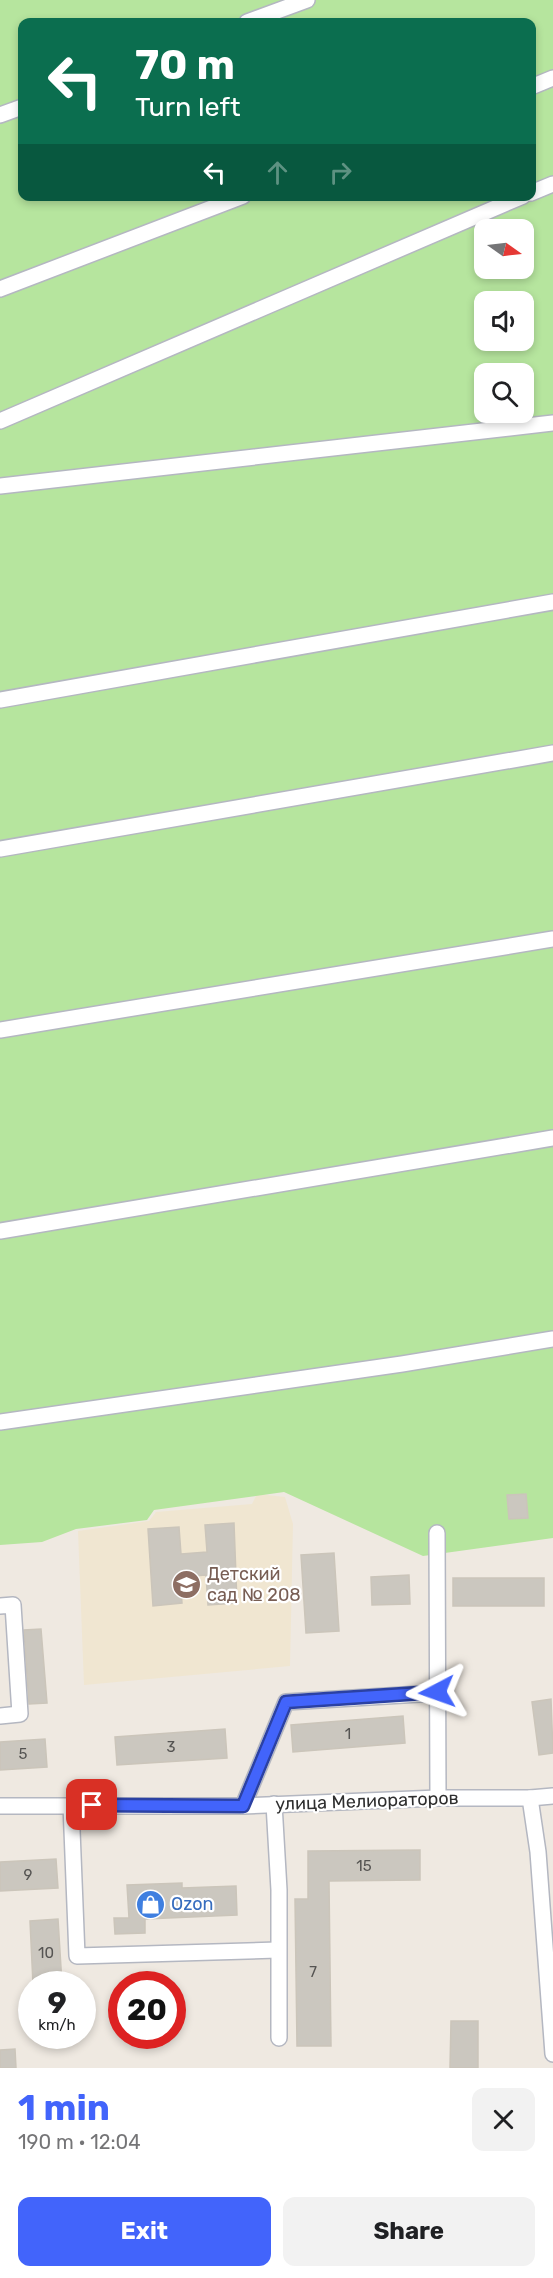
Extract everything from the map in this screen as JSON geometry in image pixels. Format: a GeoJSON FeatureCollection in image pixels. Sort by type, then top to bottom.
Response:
{"type":"FeatureCollection","features":[{"type":"Feature","properties":{"kind":"street"},"geometry":{"type":"LineString","coordinates":[[258,18],[307,0]]}},
{"type":"Feature","properties":{"kind":"street"},"geometry":{"type":"LineString","coordinates":[[536,85],[553,78]]}},
{"type":"Feature","properties":{"kind":"street"},"geometry":{"type":"LineString","coordinates":[[0,115],[18,108]]}},
{"type":"Feature","properties":{"kind":"street"},"geometry":{"type":"LineString","coordinates":[[536,191],[553,184]]}},
{"type":"Feature","properties":{"kind":"street"},"geometry":{"type":"LineString","coordinates":[[0,289],[230,201]]}},
{"type":"Feature","properties":{"kind":"street"},"geometry":{"type":"LineString","coordinates":[[0,421],[511,201]]}},
{"type":"Feature","properties":{"kind":"street"},"geometry":{"type":"LineString","coordinates":[[0,486],[553,423]]}},
{"type":"Feature","properties":{"kind":"street"},"geometry":{"type":"LineString","coordinates":[[0,700],[553,602]]}},
{"type":"Feature","properties":{"kind":"street"},"geometry":{"type":"LineString","coordinates":[[0,849],[553,753]]}},
{"type":"Feature","properties":{"kind":"street"},"geometry":{"type":"LineString","coordinates":[[0,1030],[553,939]]}},
{"type":"Feature","properties":{"kind":"street"},"geometry":{"type":"LineString","coordinates":[[0,1231],[553,1138]]}},
{"type":"Feature","properties":{"kind":"street"},"geometry":{"type":"LineString","coordinates":[[0,1422],[390,1366],[553,1339]]}},
{"type":"Feature","properties":{"kind":"street"},"geometry":{"type":"LineString","coordinates":[[437,1533],[438,1798]]}},
{"type":"Feature","properties":{"kind":"street"},"geometry":{"type":"LineString","coordinates":[[0,1606],[13,1605],[20,1714],[0,1716]]}},
{"type":"Feature","properties":{"kind":"street"},"geometry":{"type":"LineString","coordinates":[[243,1806],[286,1702],[437,1692]]}},
{"type":"Feature","properties":{"kind":"street","name":"улица Мелиораторов"},"geometry":{"type":"LineString","coordinates":[[0,1806],[243,1806],[553,1796]]}},
{"type":"Feature","properties":{"kind":"street"},"geometry":{"type":"LineString","coordinates":[[530,1798],[538,1852],[553,2054]]}},
{"type":"Feature","properties":{"kind":"street"},"geometry":{"type":"LineString","coordinates":[[274,1804],[279,1890],[277,1950],[279,2038]]}},
{"type":"Feature","properties":{"kind":"street"},"geometry":{"type":"LineString","coordinates":[[71,1805],[77,1956],[277,1950]]}},
{"type":"Feature","properties":{"kind":"shaded area","name":"Детский сад № 208"},"geometry":{"type":"Polygon","coordinates":[[[257,1494],[285,1497],[293,1524],[290,1666],[84,1685],[78,1531],[149,1521],[156,1512],[252,1504],[257,1494]]]}},
{"type":"Feature","properties":{"kind":"green space"},"geometry":{"type":"Polygon","coordinates":[[[0,0],[553,0],[553,1538],[423,1556],[284,1492],[154,1510],[147,1520],[76,1529],[42,1542],[0,1545],[0,0]]]}},
{"type":"Feature","properties":{"kind":"building"},"geometry":{"type":"Polygon","coordinates":[[[526,1494],[528,1518],[509,1519],[507,1495],[526,1494]]]}},
{"type":"Feature","properties":{"kind":"building"},"geometry":{"type":"Polygon","coordinates":[[[234,1523],[237,1603],[208,1605],[206,1575],[180,1577],[182,1603],[153,1606],[148,1529],[179,1527],[181,1554],[207,1552],[205,1525],[234,1523]]]}},
{"type":"Feature","properties":{"kind":"building"},"geometry":{"type":"Polygon","coordinates":[[[334,1553],[339,1631],[306,1633],[301,1555],[334,1553]]]}},
{"type":"Feature","properties":{"kind":"building"},"geometry":{"type":"Polygon","coordinates":[[[409,1575],[410,1604],[372,1605],[371,1577],[409,1575]]]}},
{"type":"Feature","properties":{"kind":"building"},"geometry":{"type":"Polygon","coordinates":[[[453,1578],[544,1578],[544,1606],[453,1606],[453,1578]]]}},
{"type":"Feature","properties":{"kind":"building"},"geometry":{"type":"Polygon","coordinates":[[[41,1629],[47,1703],[29,1704],[24,1630],[41,1629]]]}},
{"type":"Feature","properties":{"kind":"building"},"geometry":{"type":"Polygon","coordinates":[[[551,1699],[553,1753],[539,1755],[532,1702],[551,1699]]]}},
{"type":"Feature","properties":{"kind":"building"},"geometry":{"type":"Polygon","coordinates":[[[403,1716],[405,1743],[293,1752],[291,1725],[403,1716]]]}},
{"type":"Feature","properties":{"kind":"building"},"geometry":{"type":"Polygon","coordinates":[[[225,1729],[227,1758],[117,1765],[115,1737],[225,1729]]]}},
{"type":"Feature","properties":{"kind":"building"},"geometry":{"type":"Polygon","coordinates":[[[45,1739],[47,1767],[0,1770],[0,1742],[45,1739]]]}},
{"type":"Feature","properties":{"kind":"building"},"geometry":{"type":"Polygon","coordinates":[[[420,1850],[420,1880],[329,1881],[331,2046],[297,2046],[295,1899],[308,1899],[308,1851],[420,1850]]]}},
{"type":"Feature","properties":{"kind":"building"},"geometry":{"type":"Polygon","coordinates":[[[56,1859],[58,1888],[0,1891],[0,1862],[56,1859]]]}},
{"type":"Feature","properties":{"kind":"building"},"geometry":{"type":"Polygon","coordinates":[[[182,1883],[182,1888],[236,1886],[237,1915],[145,1919],[145,1933],[115,1934],[114,1918],[129,1918],[127,1885],[182,1883]]]}},
{"type":"Feature","properties":{"kind":"building"},"geometry":{"type":"Polygon","coordinates":[[[58,1919],[61,1971],[32,1971],[30,1921],[58,1919]]]}},
{"type":"Feature","properties":{"kind":"building"},"geometry":{"type":"Polygon","coordinates":[[[451,2021],[478,2021],[478,2068],[450,2068],[451,2021]]]}},
{"type":"Feature","properties":{"kind":"building"},"geometry":{"type":"Polygon","coordinates":[[[15,2049],[16,2068],[0,2068],[0,2050],[15,2049]]]}},
{"type":"Feature","properties":{"kind":"place","name":"Детский сад № 208"},"geometry":{"type":"Point","coordinates":[186,1584]}},
{"type":"Feature","properties":{"kind":"place","name":"Ozon"},"geometry":{"type":"Point","coordinates":[150,1904]}},
{"type":"Feature","properties":{"kind":"route"},"geometry":{"type":"LineString","coordinates":[[92,1805],[243,1806],[286,1702],[437,1692]]}}]}
